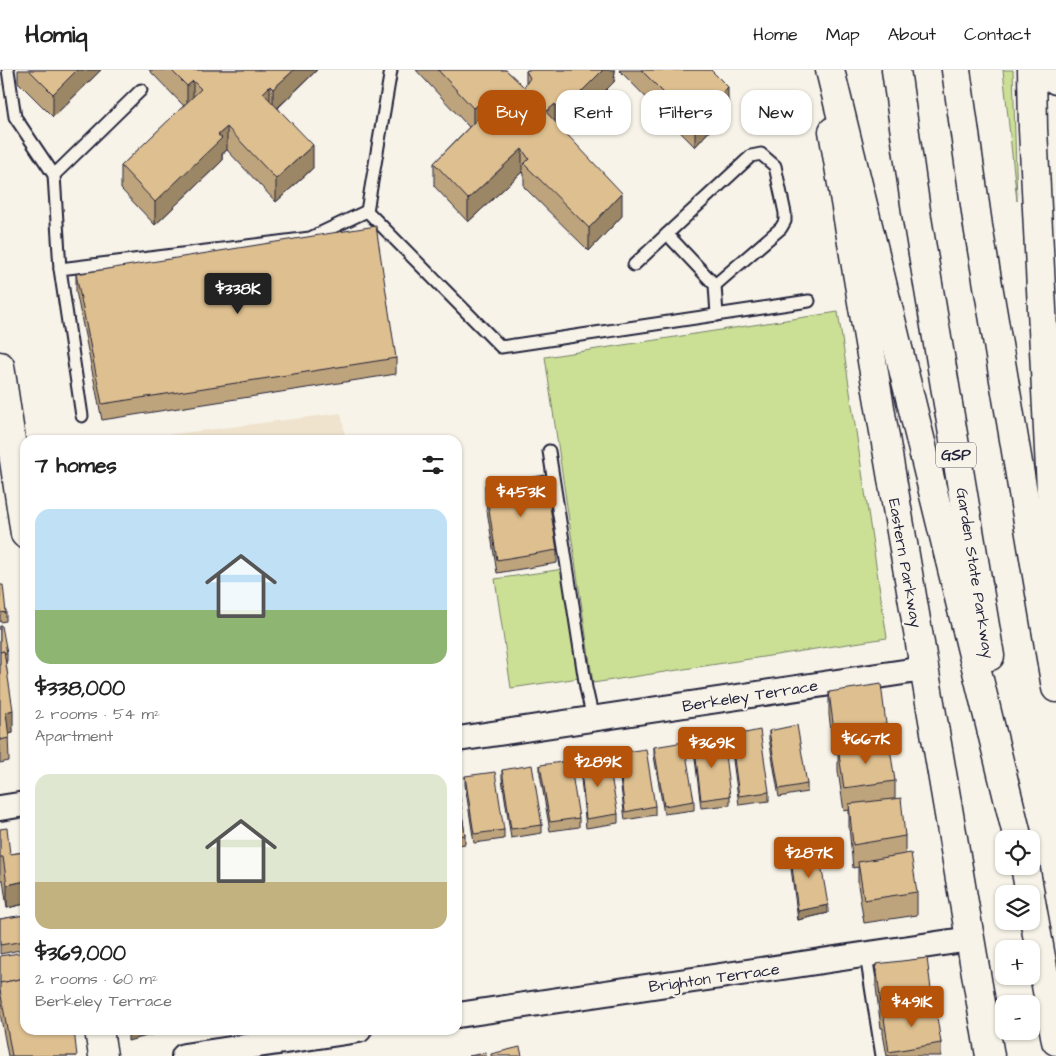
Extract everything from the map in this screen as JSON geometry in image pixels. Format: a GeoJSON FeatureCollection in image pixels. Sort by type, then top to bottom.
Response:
{"type":"FeatureCollection","features":[{"type":"Feature","properties":{"kind":"main road","name":"Eastern Parkway"},"geometry":{"type":"LineString","coordinates":[[823,70],[990,1056]]}},
{"type":"Feature","properties":{"kind":"main road"},"geometry":{"type":"LineString","coordinates":[[830,70],[1017,830]]}},
{"type":"Feature","properties":{"kind":"main road","name":"Garden State Parkway"},"geometry":{"type":"LineString","coordinates":[[896,70],[917,218],[1018,830]]}},
{"type":"Feature","properties":{"kind":"main road"},"geometry":{"type":"LineString","coordinates":[[956,70],[978,226],[1056,688]]}},
{"type":"Feature","properties":{"kind":"main road"},"geometry":{"type":"LineString","coordinates":[[1032,70],[1034,149],[1056,590]]}},
{"type":"Feature","properties":{"kind":"main road"},"geometry":{"type":"LineString","coordinates":[[1055,70],[1056,80]]}},
{"type":"Feature","properties":{"kind":"main road"},"geometry":{"type":"LineString","coordinates":[[0,366],[20,500]]}},
{"type":"Feature","properties":{"kind":"main road"},"geometry":{"type":"LineString","coordinates":[[1036,930],[1056,1041]]}},
{"type":"Feature","properties":{"kind":"main road"},"geometry":{"type":"LineString","coordinates":[[100,1035],[103,1056]]}},
{"type":"Feature","properties":{"kind":"street","name":"Berkeley Terrace"},"geometry":{"type":"LineString","coordinates":[[462,738],[924,668]]}},
{"type":"Feature","properties":{"kind":"street"},"geometry":{"type":"LineString","coordinates":[[0,808],[20,805]]}},
{"type":"Feature","properties":{"kind":"street","name":"Brighton Terrace"},"geometry":{"type":"LineString","coordinates":[[462,1014],[970,939]]}},
{"type":"Feature","properties":{"kind":"street"},"geometry":{"type":"LineString","coordinates":[[184,1056],[218,1054],[330,1035]]}},
{"type":"Feature","properties":{"kind":"lane"},"geometry":{"type":"LineString","coordinates":[[8,70],[15,117],[54,175],[60,269],[82,416]]}},
{"type":"Feature","properties":{"kind":"lane"},"geometry":{"type":"LineString","coordinates":[[367,211],[391,70]]}},
{"type":"Feature","properties":{"kind":"lane"},"geometry":{"type":"LineString","coordinates":[[54,175],[141,90]]}},
{"type":"Feature","properties":{"kind":"lane"},"geometry":{"type":"LineString","coordinates":[[634,264],[751,156],[761,154],[775,166],[785,221],[781,228],[715,285]]}},
{"type":"Feature","properties":{"kind":"lane"},"geometry":{"type":"LineString","coordinates":[[60,269],[310,238],[367,211]]}},
{"type":"Feature","properties":{"kind":"lane"},"geometry":{"type":"LineString","coordinates":[[367,211],[501,347],[809,301]]}},
{"type":"Feature","properties":{"kind":"lane"},"geometry":{"type":"LineString","coordinates":[[667,234],[715,285],[717,315]]}},
{"type":"Feature","properties":{"kind":"lane"},"geometry":{"type":"LineString","coordinates":[[548,451],[586,688],[593,719]]}},
{"type":"Feature","properties":{"kind":"lane"},"geometry":{"type":"LineString","coordinates":[[866,955],[882,1056]]}},
{"type":"Feature","properties":{"kind":"shaded area"},"geometry":{"type":"Polygon","coordinates":[[[341,413],[345,435],[167,435],[341,413]]]}},
{"type":"Feature","properties":{"kind":"green space"},"geometry":{"type":"Polygon","coordinates":[[[1003,70],[1013,70],[1017,201],[1003,70]]]}},
{"type":"Feature","properties":{"kind":"green space"},"geometry":{"type":"Polygon","coordinates":[[[838,312],[887,638],[593,683],[545,357],[838,312]]]}},
{"type":"Feature","properties":{"kind":"green space"},"geometry":{"type":"Polygon","coordinates":[[[564,569],[579,678],[511,688],[495,579],[564,569]]]}},
{"type":"Feature","properties":{"kind":"building"},"geometry":{"type":"Polygon","coordinates":[[[29,70],[77,70],[53,94],[29,70]]]}},
{"type":"Feature","properties":{"kind":"building"},"geometry":{"type":"Polygon","coordinates":[[[171,70],[294,70],[273,89],[270,86],[263,93],[313,145],[276,179],[227,127],[218,135],[222,138],[155,202],[121,166],[201,89],[193,81],[187,86],[171,70]]]}},
{"type":"Feature","properties":{"kind":"building"},"geometry":{"type":"Polygon","coordinates":[[[438,70],[506,70],[524,87],[530,78],[527,70],[603,70],[583,90],[556,90],[556,105],[555,104],[546,112],[546,90],[478,90],[478,105],[473,108],[438,70]]]}},
{"type":"Feature","properties":{"kind":"building"},"geometry":{"type":"Polygon","coordinates":[[[641,70],[711,70],[728,87],[725,90],[661,90],[641,70]]]}},
{"type":"Feature","properties":{"kind":"building"},"geometry":{"type":"Polygon","coordinates":[[[546,112],[556,123],[556,135],[568,135],[622,193],[589,228],[524,164],[529,159],[522,149],[468,199],[434,163],[478,118],[478,135],[546,135],[546,112]]]}},
{"type":"Feature","properties":{"kind":"building"},"geometry":{"type":"Polygon","coordinates":[[[376,226],[396,358],[102,404],[76,274],[376,226]]]}},
{"type":"Feature","properties":{"kind":"building"},"geometry":{"type":"Polygon","coordinates":[[[545,475],[557,550],[497,560],[485,485],[545,475]]]}},
{"type":"Feature","properties":{"kind":"building"},"geometry":{"type":"Polygon","coordinates":[[[0,585],[3,585],[6,612],[0,613],[0,585]]]}},
{"type":"Feature","properties":{"kind":"building"},"geometry":{"type":"Polygon","coordinates":[[[0,626],[2,626],[7,653],[4,653],[4,651],[0,652],[0,626]]]}},
{"type":"Feature","properties":{"kind":"building"},"geometry":{"type":"Polygon","coordinates":[[[4,651],[13,710],[6,712],[9,738],[0,740],[0,652],[4,651]]]}},
{"type":"Feature","properties":{"kind":"building"},"geometry":{"type":"Polygon","coordinates":[[[881,684],[886,724],[834,731],[829,692],[881,684]]]}},
{"type":"Feature","properties":{"kind":"building"},"geometry":{"type":"Polygon","coordinates":[[[797,725],[807,784],[779,789],[769,731],[797,725]]]}},
{"type":"Feature","properties":{"kind":"building"},"geometry":{"type":"Polygon","coordinates":[[[760,730],[769,792],[739,796],[731,736],[760,730]]]}},
{"type":"Feature","properties":{"kind":"building"},"geometry":{"type":"Polygon","coordinates":[[[723,738],[730,796],[701,800],[694,742],[723,738]]]}},
{"type":"Feature","properties":{"kind":"building"},"geometry":{"type":"Polygon","coordinates":[[[684,742],[694,801],[664,806],[654,747],[684,742]]]}},
{"type":"Feature","properties":{"kind":"building"},"geometry":{"type":"Polygon","coordinates":[[[889,742],[895,781],[844,788],[838,748],[889,742]]]}},
{"type":"Feature","properties":{"kind":"building"},"geometry":{"type":"Polygon","coordinates":[[[646,749],[655,806],[625,812],[618,753],[646,749]]]}},
{"type":"Feature","properties":{"kind":"building"},"geometry":{"type":"Polygon","coordinates":[[[607,755],[618,814],[586,819],[580,760],[607,755]]]}},
{"type":"Feature","properties":{"kind":"building"},"geometry":{"type":"Polygon","coordinates":[[[570,761],[579,818],[550,822],[540,765],[570,761]]]}},
{"type":"Feature","properties":{"kind":"building"},"geometry":{"type":"Polygon","coordinates":[[[532,765],[542,825],[511,829],[502,770],[532,765]]]}},
{"type":"Feature","properties":{"kind":"building"},"geometry":{"type":"Polygon","coordinates":[[[495,772],[504,830],[474,834],[465,776],[495,772]]]}},
{"type":"Feature","properties":{"kind":"building"},"geometry":{"type":"Polygon","coordinates":[[[901,798],[905,836],[853,845],[849,804],[901,798]]]}},
{"type":"Feature","properties":{"kind":"building"},"geometry":{"type":"Polygon","coordinates":[[[462,814],[465,835],[462,835],[462,814]]]}},
{"type":"Feature","properties":{"kind":"building"},"geometry":{"type":"Polygon","coordinates":[[[7,828],[10,854],[20,853],[20,882],[7,885],[3,857],[0,857],[0,829],[7,828]]]}},
{"type":"Feature","properties":{"kind":"building"},"geometry":{"type":"Polygon","coordinates":[[[818,847],[828,905],[798,911],[790,852],[818,847]]]}},
{"type":"Feature","properties":{"kind":"building"},"geometry":{"type":"Polygon","coordinates":[[[911,853],[917,892],[864,900],[858,862],[911,853]]]}},
{"type":"Feature","properties":{"kind":"building"},"geometry":{"type":"Polygon","coordinates":[[[20,916],[20,942],[0,945],[0,919],[20,916]]]}},
{"type":"Feature","properties":{"kind":"building"},"geometry":{"type":"Polygon","coordinates":[[[20,953],[20,979],[0,983],[0,956],[20,953]]]}},
{"type":"Feature","properties":{"kind":"building"},"geometry":{"type":"Polygon","coordinates":[[[927,958],[932,997],[881,1005],[876,964],[927,958]]]}},
{"type":"Feature","properties":{"kind":"building"},"geometry":{"type":"Polygon","coordinates":[[[20,979],[20,1035],[75,1035],[77,1056],[12,1056],[0,983],[20,979]]]}},
{"type":"Feature","properties":{"kind":"building"},"geometry":{"type":"Polygon","coordinates":[[[935,1004],[941,1043],[889,1052],[883,1011],[935,1004]]]}},
{"type":"Feature","properties":{"kind":"building"},"geometry":{"type":"Polygon","coordinates":[[[520,1047],[522,1056],[491,1056],[491,1054],[520,1047]]]}},
{"type":"Feature","properties":{"kind":"building"},"geometry":{"type":"Polygon","coordinates":[[[485,1053],[486,1056],[469,1056],[485,1053]]]}}]}
